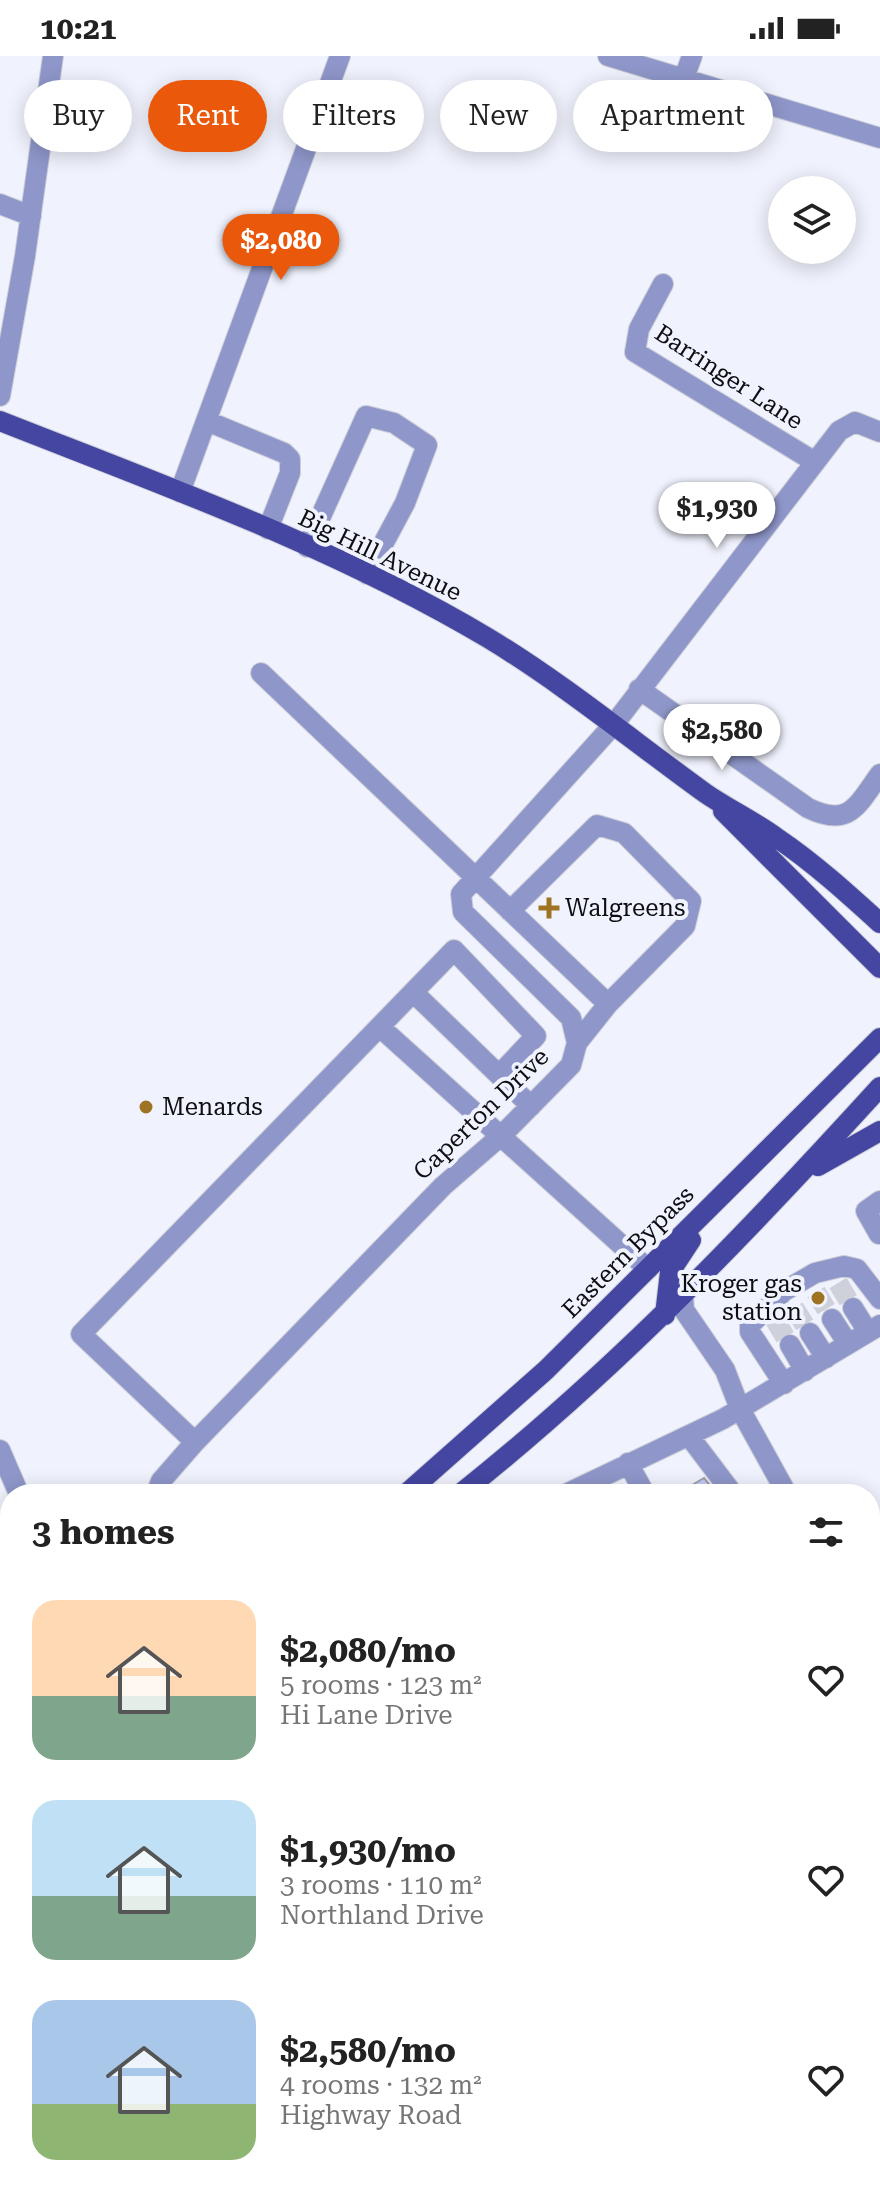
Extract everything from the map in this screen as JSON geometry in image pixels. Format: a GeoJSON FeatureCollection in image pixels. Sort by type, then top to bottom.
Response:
{"type":"FeatureCollection","features":[{"type":"Feature","properties":{"kind":"main road","name":"Big Hill Avenue"},"geometry":{"type":"LineString","coordinates":[[0,421],[268,529],[367,574],[487,638],[615,723],[706,793],[809,861],[880,923]]}},
{"type":"Feature","properties":{"kind":"main road","name":"Big Hill Avenue"},"geometry":{"type":"LineString","coordinates":[[706,793],[760,852],[880,968]]}},
{"type":"Feature","properties":{"kind":"main road","name":"Eastern Bypass"},"geometry":{"type":"LineString","coordinates":[[417,1484],[546,1370],[880,1038]]}},
{"type":"Feature","properties":{"kind":"main road"},"geometry":{"type":"LineString","coordinates":[[473,1484],[528,1441],[665,1315],[880,1087]]}},
{"type":"Feature","properties":{"kind":"main road"},"geometry":{"type":"LineString","coordinates":[[794,1181],[880,1131]]}},
{"type":"Feature","properties":{"kind":"main road"},"geometry":{"type":"LineString","coordinates":[[665,1315],[666,1285],[678,1256],[740,1177]]}},
{"type":"Feature","properties":{"kind":"street"},"geometry":{"type":"LineString","coordinates":[[0,396],[31,216],[53,56]]}},
{"type":"Feature","properties":{"kind":"street"},"geometry":{"type":"LineString","coordinates":[[180,492],[340,56]]}},
{"type":"Feature","properties":{"kind":"street"},"geometry":{"type":"LineString","coordinates":[[608,56],[880,138]]}},
{"type":"Feature","properties":{"kind":"street"},"geometry":{"type":"LineString","coordinates":[[684,78],[692,56]]}},
{"type":"Feature","properties":{"kind":"street"},"geometry":{"type":"LineString","coordinates":[[0,204],[31,216]]}},
{"type":"Feature","properties":{"kind":"street","name":"Barringer Lane"},"geometry":{"type":"LineString","coordinates":[[663,284],[639,329],[635,352],[815,462]]}},
{"type":"Feature","properties":{"kind":"street"},"geometry":{"type":"LineString","coordinates":[[307,547],[366,416],[394,423],[427,445],[405,503],[367,574]]}},
{"type":"Feature","properties":{"kind":"street"},"geometry":{"type":"LineString","coordinates":[[207,421],[284,453],[292,465],[268,529]]}},
{"type":"Feature","properties":{"kind":"street","name":"Caperton Drive"},"geometry":{"type":"LineString","coordinates":[[160,1484],[195,1442],[443,1186],[502,1135],[571,1065],[577,1043],[571,1018],[463,912],[461,894],[615,723],[839,431],[855,422],[880,432]]}},
{"type":"Feature","properties":{"kind":"street"},"geometry":{"type":"LineString","coordinates":[[261,673],[608,1004]]}},
{"type":"Feature","properties":{"kind":"street"},"geometry":{"type":"LineString","coordinates":[[639,689],[808,808],[828,818],[847,814],[880,774]]}},
{"type":"Feature","properties":{"kind":"street"},"geometry":{"type":"LineString","coordinates":[[510,911],[597,825],[624,833],[691,901],[685,926],[608,1004],[577,1043]]}},
{"type":"Feature","properties":{"kind":"street"},"geometry":{"type":"LineString","coordinates":[[195,1442],[81,1334],[454,950],[536,1036],[499,1075]]}},
{"type":"Feature","properties":{"kind":"street"},"geometry":{"type":"LineString","coordinates":[[414,993],[531,1106]]}},
{"type":"Feature","properties":{"kind":"street"},"geometry":{"type":"LineString","coordinates":[[381,1028],[648,1269]]}},
{"type":"Feature","properties":{"kind":"street"},"geometry":{"type":"LineString","coordinates":[[879,1234],[866,1211],[880,1201]]}},
{"type":"Feature","properties":{"kind":"street"},"geometry":{"type":"LineString","coordinates":[[784,1384],[750,1332],[750,1325],[772,1315],[811,1285],[834,1276],[844,1266],[857,1269],[880,1299]]}},
{"type":"Feature","properties":{"kind":"street"},"geometry":{"type":"LineString","coordinates":[[683,1296],[684,1310],[725,1370],[740,1409],[781,1484]]}},
{"type":"Feature","properties":{"kind":"street"},"geometry":{"type":"LineString","coordinates":[[586,1484],[740,1409],[874,1328],[853,1308]]}},
{"type":"Feature","properties":{"kind":"street"},"geometry":{"type":"LineString","coordinates":[[665,1315],[705,1342]]}},
{"type":"Feature","properties":{"kind":"street"},"geometry":{"type":"LineString","coordinates":[[832,1319],[848,1344]]}},
{"type":"Feature","properties":{"kind":"street"},"geometry":{"type":"LineString","coordinates":[[810,1333],[826,1358]]}},
{"type":"Feature","properties":{"kind":"street"},"geometry":{"type":"LineString","coordinates":[[790,1345],[805,1371]]}},
{"type":"Feature","properties":{"kind":"street"},"geometry":{"type":"LineString","coordinates":[[689,1436],[727,1484]]}},
{"type":"Feature","properties":{"kind":"street"},"geometry":{"type":"LineString","coordinates":[[0,1450],[15,1484]]}},
{"type":"Feature","properties":{"kind":"street"},"geometry":{"type":"LineString","coordinates":[[628,1463],[640,1484]]}},
{"type":"Feature","properties":{"kind":"building"},"geometry":{"type":"Polygon","coordinates":[[[704,1478],[709,1484],[694,1484],[704,1478]]]}},
{"type":"Feature","properties":{"kind":"tunnel"},"geometry":{"type":"LineString","coordinates":[[838,1283],[853,1308]]}},
{"type":"Feature","properties":{"kind":"tunnel"},"geometry":{"type":"LineString","coordinates":[[816,1292],[832,1319]]}},
{"type":"Feature","properties":{"kind":"tunnel"},"geometry":{"type":"LineString","coordinates":[[794,1308],[810,1333]]}},
{"type":"Feature","properties":{"kind":"tunnel"},"geometry":{"type":"LineString","coordinates":[[775,1320],[790,1345]]}},
{"type":"Feature","properties":{"kind":"place","name":"Walgreens"},"geometry":{"type":"Point","coordinates":[549,908]}},
{"type":"Feature","properties":{"kind":"place","name":"Menards"},"geometry":{"type":"Point","coordinates":[146,1107]}},
{"type":"Feature","properties":{"kind":"place","name":"Kroger gas station"},"geometry":{"type":"Point","coordinates":[818,1298]}}]}
